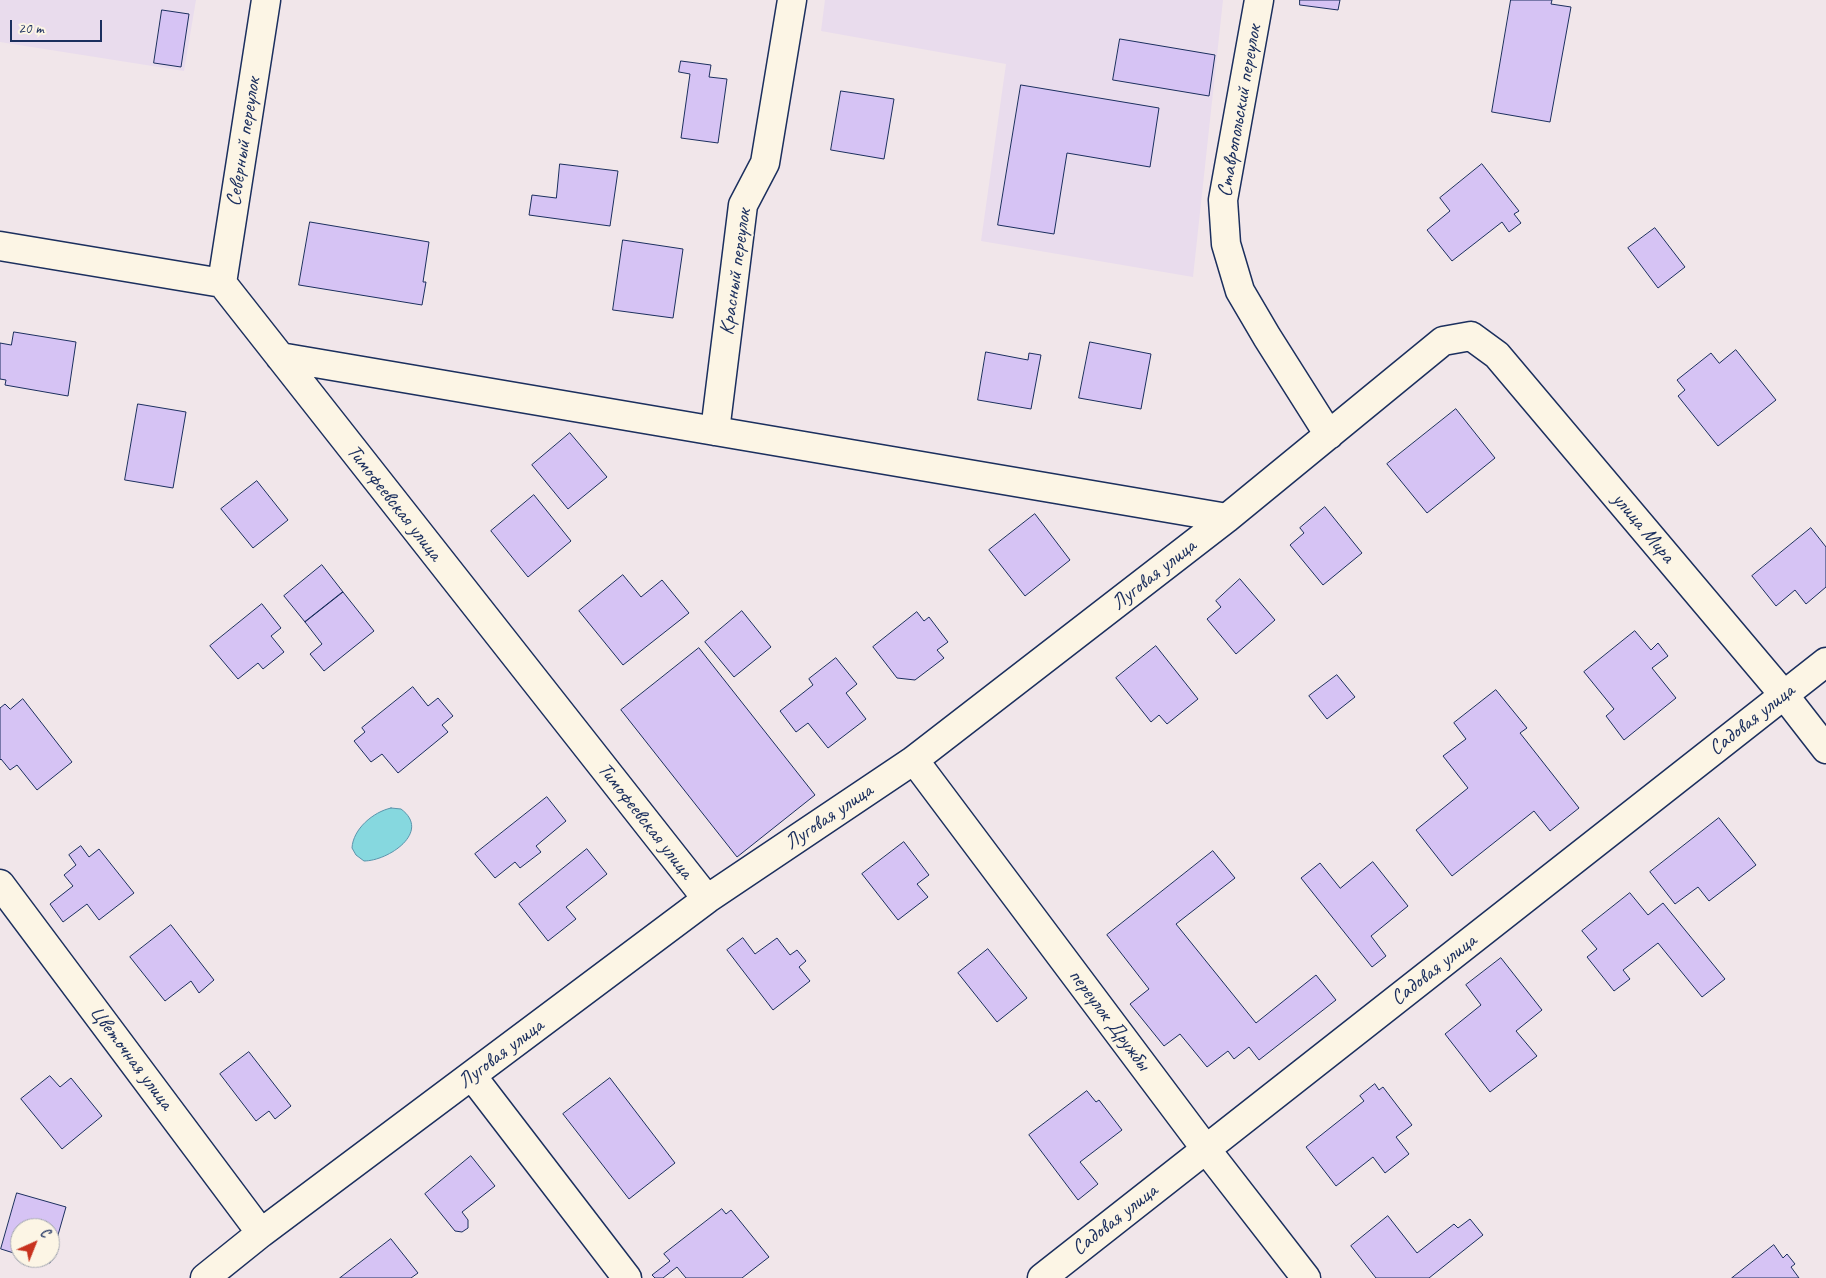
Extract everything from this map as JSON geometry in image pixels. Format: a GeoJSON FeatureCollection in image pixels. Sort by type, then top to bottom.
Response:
{"type":"FeatureCollection","features":[{"type":"Feature","properties":{"kind":"street","name":"Северный переулок"},"geometry":{"type":"LineString","coordinates":[[222,283],[266,0]]}},
{"type":"Feature","properties":{"kind":"street","name":"Красный переулок"},"geometry":{"type":"LineString","coordinates":[[715,431],[743,206],[765,163],[792,0]]}},
{"type":"Feature","properties":{"kind":"street","name":"Ставропольский переулок"},"geometry":{"type":"LineString","coordinates":[[1260,0],[1223,200],[1226,244],[1240,291],[1329,435]]}},
{"type":"Feature","properties":{"kind":"street"},"geometry":{"type":"LineString","coordinates":[[0,246],[222,283]]}},
{"type":"Feature","properties":{"kind":"street","name":"Тимофеевская улица"},"geometry":{"type":"LineString","coordinates":[[222,283],[707,899]]}},
{"type":"Feature","properties":{"kind":"street","name":"улица Мира"},"geometry":{"type":"LineString","coordinates":[[1443,341],[1471,336],[1497,355],[1784,696],[1826,749]]}},
{"type":"Feature","properties":{"kind":"street","name":"Луговая улица"},"geometry":{"type":"LineString","coordinates":[[205,1278],[261,1233],[707,899],[914,760],[1227,518],[1443,341]]}},
{"type":"Feature","properties":{"kind":"street"},"geometry":{"type":"LineString","coordinates":[[280,358],[1227,518]]}},
{"type":"Feature","properties":{"kind":"street","name":"Садовая улица"},"geometry":{"type":"LineString","coordinates":[[1042,1278],[1826,662]]}},
{"type":"Feature","properties":{"kind":"street","name":"переулок Дружбы"},"geometry":{"type":"LineString","coordinates":[[914,760],[1306,1278]]}},
{"type":"Feature","properties":{"kind":"street","name":"Цветочная улица"},"geometry":{"type":"LineString","coordinates":[[0,884],[261,1233]]}},
{"type":"Feature","properties":{"kind":"street"},"geometry":{"type":"LineString","coordinates":[[472,1076],[627,1278]]}},
{"type":"Feature","properties":{"kind":"shaded area"},"geometry":{"type":"Polygon","coordinates":[[[0,0],[196,0],[184,71],[0,42],[0,0]]]}},
{"type":"Feature","properties":{"kind":"shaded area"},"geometry":{"type":"Polygon","coordinates":[[[825,0],[1223,0],[1193,277],[981,241],[1006,64],[821,31],[825,0]]]}},
{"type":"Feature","properties":{"kind":"water"},"geometry":{"type":"Polygon","coordinates":[[[391,808],[401,809],[409,818],[412,827],[409,836],[394,851],[374,860],[364,861],[356,855],[352,848],[356,834],[371,817],[391,808]]]}},
{"type":"Feature","properties":{"kind":"building"},"geometry":{"type":"Polygon","coordinates":[[[1300,0],[1340,0],[1338,10],[1300,5],[1300,0]]]}},
{"type":"Feature","properties":{"kind":"building"},"geometry":{"type":"Polygon","coordinates":[[[1511,0],[1552,0],[1551,4],[1571,7],[1550,122],[1492,112],[1511,0]]]}},
{"type":"Feature","properties":{"kind":"building"},"geometry":{"type":"Polygon","coordinates":[[[162,10],[189,14],[181,67],[154,63],[162,10]]]}},
{"type":"Feature","properties":{"kind":"building"},"geometry":{"type":"Polygon","coordinates":[[[1120,39],[1215,55],[1209,96],[1113,80],[1120,39]]]}},
{"type":"Feature","properties":{"kind":"building"},"geometry":{"type":"Polygon","coordinates":[[[681,61],[711,65],[709,77],[727,79],[718,143],[681,138],[690,74],[679,72],[681,61]]]}},
{"type":"Feature","properties":{"kind":"building"},"geometry":{"type":"Polygon","coordinates":[[[1021,85],[1159,108],[1150,167],[1067,153],[1054,234],[998,225],[1021,85]]]}},
{"type":"Feature","properties":{"kind":"building"},"geometry":{"type":"Polygon","coordinates":[[[841,91],[894,99],[884,159],[831,150],[841,91]]]}},
{"type":"Feature","properties":{"kind":"building"},"geometry":{"type":"Polygon","coordinates":[[[560,164],[618,171],[610,226],[529,215],[532,195],[556,198],[560,164]]]}},
{"type":"Feature","properties":{"kind":"building"},"geometry":{"type":"Polygon","coordinates":[[[1482,164],[1519,211],[1514,214],[1521,223],[1509,232],[1502,222],[1452,261],[1427,230],[1450,211],[1440,198],[1482,164]]]}},
{"type":"Feature","properties":{"kind":"building"},"geometry":{"type":"Polygon","coordinates":[[[310,222],[429,242],[423,282],[426,282],[422,305],[299,285],[310,222]]]}},
{"type":"Feature","properties":{"kind":"building"},"geometry":{"type":"Polygon","coordinates":[[[1655,228],[1685,267],[1658,288],[1628,248],[1655,228]]]}},
{"type":"Feature","properties":{"kind":"building"},"geometry":{"type":"Polygon","coordinates":[[[623,240],[683,249],[673,318],[613,310],[623,240]]]}},
{"type":"Feature","properties":{"kind":"building"},"geometry":{"type":"Polygon","coordinates":[[[14,332],[76,342],[68,396],[5,385],[6,380],[0,379],[0,343],[11,345],[14,332]]]}},
{"type":"Feature","properties":{"kind":"building"},"geometry":{"type":"Polygon","coordinates":[[[1090,342],[1151,354],[1141,409],[1079,398],[1090,342]]]}},
{"type":"Feature","properties":{"kind":"building"},"geometry":{"type":"Polygon","coordinates":[[[1736,350],[1776,400],[1718,446],[1678,396],[1685,390],[1677,380],[1711,353],[1719,363],[1736,350]]]}},
{"type":"Feature","properties":{"kind":"building"},"geometry":{"type":"Polygon","coordinates":[[[986,352],[1028,360],[1029,353],[1041,355],[1031,409],[978,400],[986,352]]]}},
{"type":"Feature","properties":{"kind":"building"},"geometry":{"type":"Polygon","coordinates":[[[138,404],[186,412],[173,488],[125,480],[138,404]]]}},
{"type":"Feature","properties":{"kind":"building"},"geometry":{"type":"Polygon","coordinates":[[[1456,409],[1495,458],[1427,513],[1387,464],[1456,409]]]}},
{"type":"Feature","properties":{"kind":"building"},"geometry":{"type":"Polygon","coordinates":[[[570,433],[607,477],[568,509],[532,465],[570,433]]]}},
{"type":"Feature","properties":{"kind":"building"},"geometry":{"type":"Polygon","coordinates":[[[257,481],[288,520],[253,548],[221,509],[257,481]]]}},
{"type":"Feature","properties":{"kind":"building"},"geometry":{"type":"Polygon","coordinates":[[[534,495],[571,541],[528,577],[491,531],[534,495]]]}},
{"type":"Feature","properties":{"kind":"building"},"geometry":{"type":"Polygon","coordinates":[[[1325,507],[1362,553],[1323,585],[1290,545],[1304,533],[1300,528],[1325,507]]]}},
{"type":"Feature","properties":{"kind":"building"},"geometry":{"type":"Polygon","coordinates":[[[1035,514],[1070,560],[1025,596],[989,550],[1035,514]]]}},
{"type":"Feature","properties":{"kind":"building"},"geometry":{"type":"Polygon","coordinates":[[[1811,528],[1826,547],[1826,587],[1806,604],[1795,590],[1776,606],[1752,576],[1811,528]]]}},
{"type":"Feature","properties":{"kind":"building"},"geometry":{"type":"Polygon","coordinates":[[[322,565],[343,592],[305,622],[284,596],[322,565]]]}},
{"type":"Feature","properties":{"kind":"building"},"geometry":{"type":"Polygon","coordinates":[[[623,575],[641,597],[662,580],[689,613],[623,665],[579,611],[623,575]]]}},
{"type":"Feature","properties":{"kind":"building"},"geometry":{"type":"Polygon","coordinates":[[[1240,579],[1275,620],[1236,654],[1207,619],[1221,607],[1216,601],[1240,579]]]}},
{"type":"Feature","properties":{"kind":"building"},"geometry":{"type":"Polygon","coordinates":[[[343,592],[374,631],[324,671],[310,654],[322,644],[305,622],[343,592]]]}},
{"type":"Feature","properties":{"kind":"building"},"geometry":{"type":"Polygon","coordinates":[[[262,604],[281,628],[271,636],[284,652],[263,669],[258,663],[238,679],[210,646],[262,604]]]}},
{"type":"Feature","properties":{"kind":"building"},"geometry":{"type":"Polygon","coordinates":[[[742,611],[771,647],[734,677],[705,642],[742,611]]]}},
{"type":"Feature","properties":{"kind":"building"},"geometry":{"type":"Polygon","coordinates":[[[917,612],[924,621],[929,617],[948,642],[937,650],[944,658],[915,680],[897,678],[873,647],[917,612]]]}},
{"type":"Feature","properties":{"kind":"building"},"geometry":{"type":"Polygon","coordinates":[[[1635,631],[1651,650],[1658,643],[1668,656],[1652,668],[1676,698],[1624,740],[1606,716],[1614,709],[1584,672],[1635,631]]]}},
{"type":"Feature","properties":{"kind":"building"},"geometry":{"type":"Polygon","coordinates":[[[1156,646],[1198,699],[1167,724],[1159,715],[1151,722],[1116,678],[1156,646]]]}},
{"type":"Feature","properties":{"kind":"building"},"geometry":{"type":"Polygon","coordinates":[[[699,648],[815,795],[737,857],[621,710],[699,648]]]}},
{"type":"Feature","properties":{"kind":"building"},"geometry":{"type":"Polygon","coordinates":[[[836,658],[857,684],[846,693],[866,719],[828,748],[808,723],[796,732],[780,711],[813,685],[809,679],[836,658]]]}},
{"type":"Feature","properties":{"kind":"building"},"geometry":{"type":"Polygon","coordinates":[[[1337,675],[1355,697],[1327,719],[1309,696],[1337,675]]]}},
{"type":"Feature","properties":{"kind":"building"},"geometry":{"type":"Polygon","coordinates":[[[413,687],[428,706],[438,698],[453,716],[442,725],[448,732],[398,773],[382,754],[371,762],[354,741],[365,732],[362,728],[413,687]]]}},
{"type":"Feature","properties":{"kind":"building"},"geometry":{"type":"Polygon","coordinates":[[[1496,690],[1527,728],[1520,733],[1579,808],[1550,831],[1534,811],[1452,876],[1416,830],[1468,788],[1443,756],[1466,739],[1454,723],[1496,690]]]}},
{"type":"Feature","properties":{"kind":"building"},"geometry":{"type":"Polygon","coordinates":[[[23,699],[72,762],[37,790],[17,765],[10,770],[0,760],[0,708],[5,704],[10,709],[23,699]]]}},
{"type":"Feature","properties":{"kind":"building"},"geometry":{"type":"Polygon","coordinates":[[[547,797],[566,821],[536,846],[541,852],[520,868],[515,862],[495,878],[475,854],[547,797]]]}},
{"type":"Feature","properties":{"kind":"building"},"geometry":{"type":"Polygon","coordinates":[[[1719,818],[1756,865],[1709,901],[1698,887],[1675,904],[1650,872],[1719,818]]]}},
{"type":"Feature","properties":{"kind":"building"},"geometry":{"type":"Polygon","coordinates":[[[904,842],[929,875],[917,884],[928,897],[898,920],[862,874],[904,842]]]}},
{"type":"Feature","properties":{"kind":"building"},"geometry":{"type":"Polygon","coordinates":[[[81,846],[89,857],[99,849],[134,893],[99,920],[87,904],[63,922],[50,904],[73,886],[64,875],[76,865],[69,855],[81,846]]]}},
{"type":"Feature","properties":{"kind":"building"},"geometry":{"type":"Polygon","coordinates":[[[587,849],[607,874],[566,907],[576,919],[548,941],[519,904],[587,849]]]}},
{"type":"Feature","properties":{"kind":"building"},"geometry":{"type":"Polygon","coordinates":[[[1213,851],[1235,878],[1176,924],[1256,1023],[1316,975],[1336,1000],[1259,1060],[1249,1047],[1234,1059],[1228,1051],[1207,1067],[1180,1034],[1164,1046],[1130,1004],[1149,989],[1107,935],[1213,851]]]}},
{"type":"Feature","properties":{"kind":"building"},"geometry":{"type":"Polygon","coordinates":[[[1373,862],[1408,906],[1371,936],[1386,956],[1372,967],[1301,878],[1320,863],[1340,888],[1373,862]]]}},
{"type":"Feature","properties":{"kind":"building"},"geometry":{"type":"Polygon","coordinates":[[[1630,893],[1648,915],[1663,903],[1725,979],[1702,997],[1658,943],[1623,970],[1630,979],[1614,991],[1587,957],[1597,949],[1582,931],[1630,893]]]}},
{"type":"Feature","properties":{"kind":"building"},"geometry":{"type":"Polygon","coordinates":[[[171,925],[214,980],[199,993],[191,981],[165,1001],[130,957],[171,925]]]}},
{"type":"Feature","properties":{"kind":"building"},"geometry":{"type":"Polygon","coordinates":[[[743,938],[755,954],[777,938],[790,955],[797,950],[806,961],[799,967],[810,981],[773,1010],[727,950],[743,938]]]}},
{"type":"Feature","properties":{"kind":"building"},"geometry":{"type":"Polygon","coordinates":[[[988,949],[1027,998],[997,1022],[958,973],[988,949]]]}},
{"type":"Feature","properties":{"kind":"building"},"geometry":{"type":"Polygon","coordinates":[[[1501,958],[1542,1010],[1516,1031],[1537,1056],[1490,1092],[1445,1034],[1481,1005],[1466,985],[1501,958]]]}},
{"type":"Feature","properties":{"kind":"building"},"geometry":{"type":"Polygon","coordinates":[[[249,1052],[291,1106],[275,1119],[269,1111],[256,1121],[220,1074],[249,1052]]]}},
{"type":"Feature","properties":{"kind":"building"},"geometry":{"type":"Polygon","coordinates":[[[50,1076],[60,1087],[71,1078],[102,1116],[62,1149],[21,1099],[50,1076]]]}},
{"type":"Feature","properties":{"kind":"building"},"geometry":{"type":"Polygon","coordinates":[[[610,1078],[675,1163],[629,1199],[563,1114],[610,1078]]]}},
{"type":"Feature","properties":{"kind":"building"},"geometry":{"type":"Polygon","coordinates":[[[1375,1084],[1379,1090],[1383,1087],[1412,1125],[1396,1137],[1409,1154],[1385,1173],[1373,1157],[1336,1186],[1306,1147],[1364,1101],[1360,1096],[1375,1084]]]}},
{"type":"Feature","properties":{"kind":"building"},"geometry":{"type":"Polygon","coordinates":[[[1087,1091],[1096,1102],[1099,1100],[1122,1130],[1080,1162],[1098,1184],[1078,1200],[1029,1135],[1087,1091]]]}},
{"type":"Feature","properties":{"kind":"building"},"geometry":{"type":"Polygon","coordinates":[[[471,1156],[495,1186],[462,1212],[468,1220],[468,1228],[462,1232],[455,1231],[425,1194],[471,1156]]]}},
{"type":"Feature","properties":{"kind":"building"},"geometry":{"type":"Polygon","coordinates":[[[17,1193],[66,1207],[60,1228],[60,1218],[10,1218],[10,1252],[1,1249],[17,1193]]]}},
{"type":"Feature","properties":{"kind":"building"},"geometry":{"type":"Polygon","coordinates":[[[722,1209],[726,1214],[731,1210],[769,1257],[742,1278],[686,1278],[677,1267],[663,1278],[655,1278],[652,1275],[670,1261],[664,1254],[722,1209]]]}},
{"type":"Feature","properties":{"kind":"building"},"geometry":{"type":"Polygon","coordinates":[[[1388,1216],[1417,1253],[1454,1224],[1458,1228],[1470,1219],[1483,1235],[1429,1278],[1376,1278],[1351,1246],[1388,1216]]]}},
{"type":"Feature","properties":{"kind":"building"},"geometry":{"type":"Polygon","coordinates":[[[391,1239],[418,1273],[411,1278],[340,1278],[391,1239]]]}},
{"type":"Feature","properties":{"kind":"building"},"geometry":{"type":"Polygon","coordinates":[[[1774,1245],[1783,1258],[1787,1254],[1795,1264],[1791,1267],[1799,1278],[1732,1278],[1774,1245]]]}}]}
